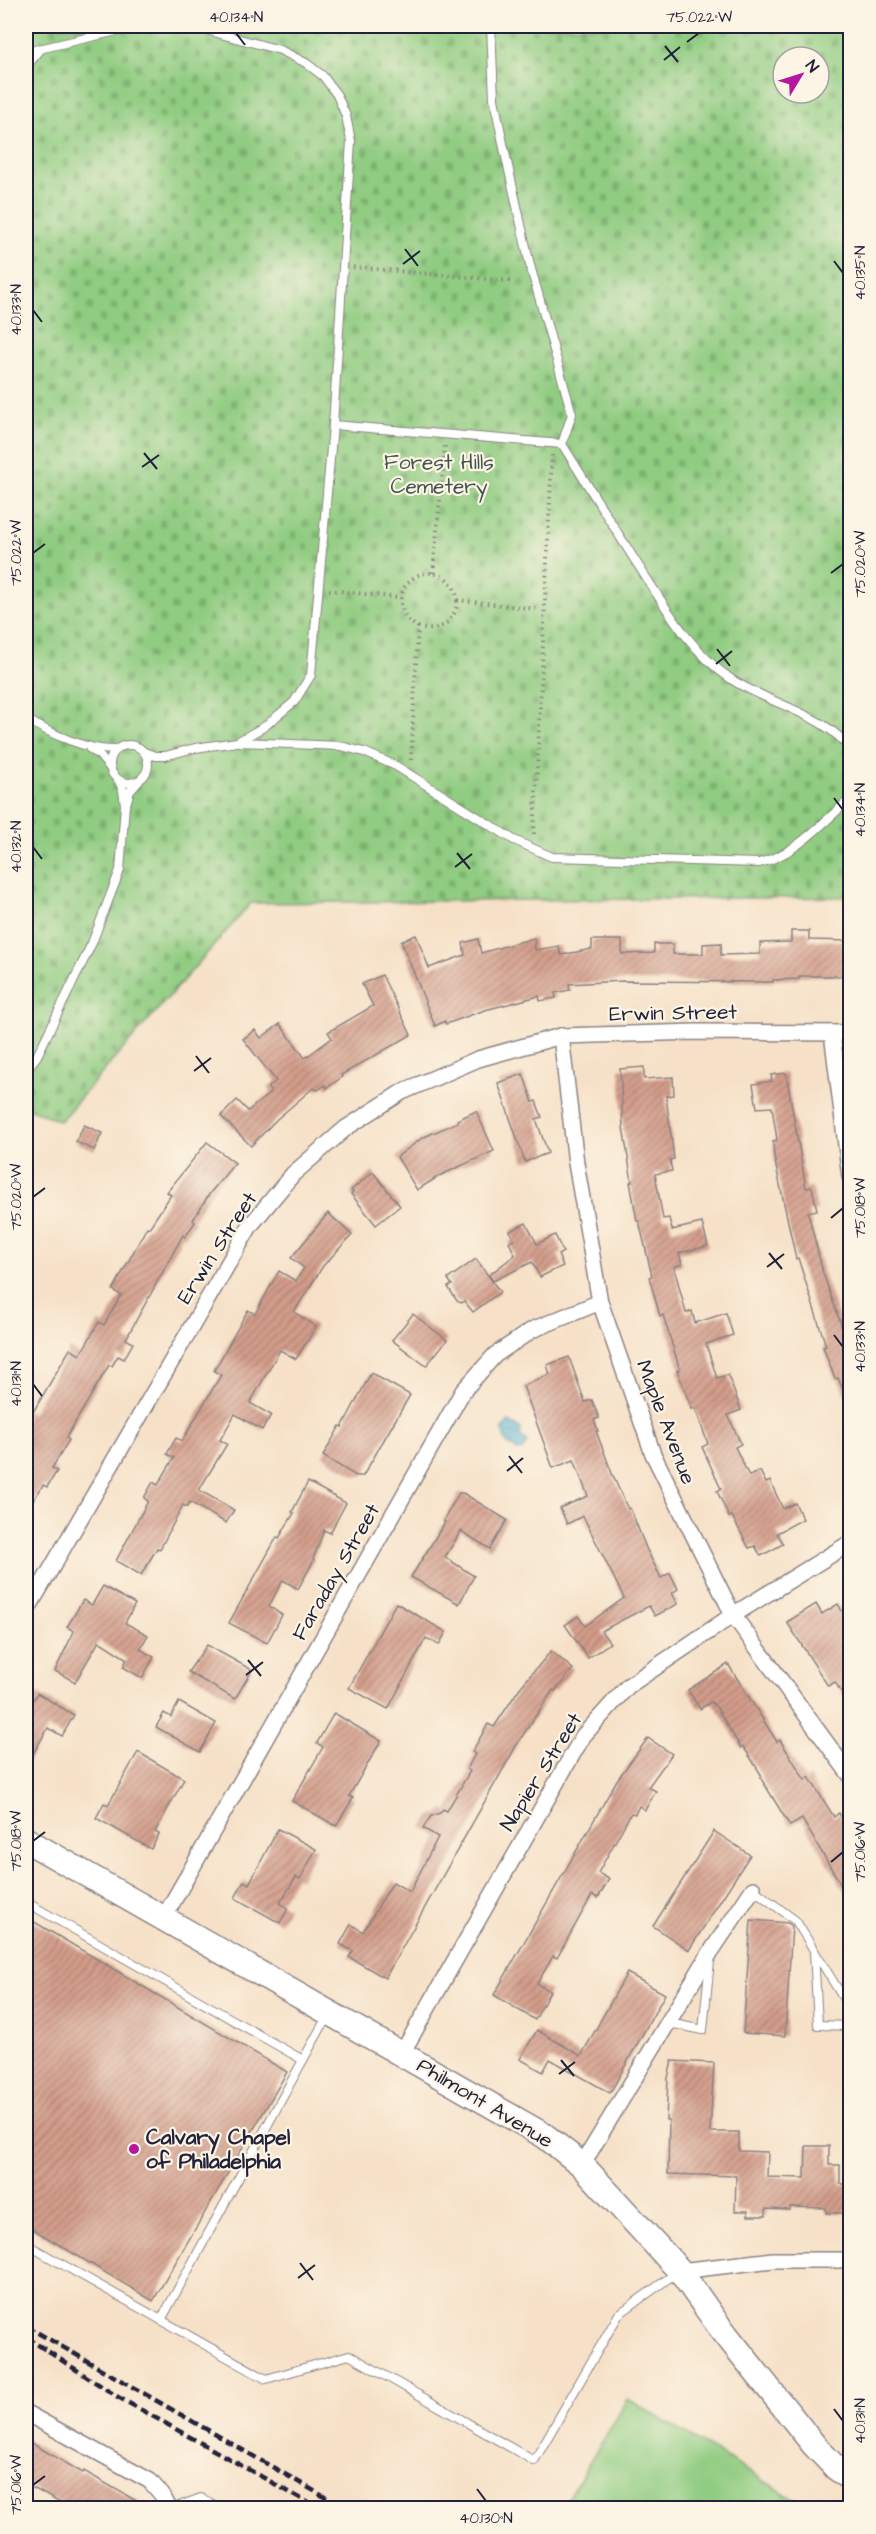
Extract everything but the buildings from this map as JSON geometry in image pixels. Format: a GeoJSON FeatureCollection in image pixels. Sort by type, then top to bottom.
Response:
{"type":"FeatureCollection","features":[{"type":"Feature","properties":{"kind":"main road","name":"Philmont Avenue"},"geometry":{"type":"LineString","coordinates":[[26,1840],[545,2136],[582,2164],[680,2271],[719,2326],[814,2445],[836,2468],[850,2478]]}},
{"type":"Feature","properties":{"kind":"street","name":"Erwin Street"},"geometry":{"type":"LineString","coordinates":[[26,1612],[250,1226],[293,1174],[346,1128],[402,1092],[478,1059],[561,1036],[697,1032],[850,1033]]}},
{"type":"Feature","properties":{"kind":"street"},"geometry":{"type":"LineString","coordinates":[[832,1033],[850,1177]]}},
{"type":"Feature","properties":{"kind":"street","name":"Maple Avenue"},"geometry":{"type":"LineString","coordinates":[[561,1036],[576,1163],[600,1302],[653,1454],[733,1615],[850,1775]]}},
{"type":"Feature","properties":{"kind":"street","name":"Faraday Street"},"geometry":{"type":"LineString","coordinates":[[163,1919],[463,1391],[495,1355],[532,1330],[600,1302]]}},
{"type":"Feature","properties":{"kind":"street","name":"Napier Street"},"geometry":{"type":"LineString","coordinates":[[402,2053],[583,1736],[628,1686],[733,1615],[850,1543]]}},
{"type":"Feature","properties":{"kind":"street"},"geometry":{"type":"LineString","coordinates":[[582,2164],[710,1953],[753,1889]]}},
{"type":"Feature","properties":{"kind":"street"},"geometry":{"type":"LineString","coordinates":[[680,2271],[773,2260],[850,2260]]}},
{"type":"Feature","properties":{"kind":"street"},"geometry":{"type":"LineString","coordinates":[[26,2413],[150,2481],[169,2508]]}},
{"type":"Feature","properties":{"kind":"lane"},"geometry":{"type":"LineString","coordinates":[[26,52],[138,26]]}},
{"type":"Feature","properties":{"kind":"lane"},"geometry":{"type":"LineString","coordinates":[[191,26],[280,50],[306,63],[323,76],[337,94],[346,116],[351,141],[333,425],[311,675],[294,702],[265,726],[237,742]]}},
{"type":"Feature","properties":{"kind":"lane"},"geometry":{"type":"LineString","coordinates":[[491,26],[494,99],[504,148],[530,266],[572,414],[557,443]]}},
{"type":"Feature","properties":{"kind":"lane"},"geometry":{"type":"LineString","coordinates":[[26,67],[41,49]]}},
{"type":"Feature","properties":{"kind":"lane"},"geometry":{"type":"LineString","coordinates":[[333,425],[557,443]]}},
{"type":"Feature","properties":{"kind":"lane"},"geometry":{"type":"LineString","coordinates":[[557,443],[696,648],[718,670],[744,688],[819,722],[838,734],[850,751]]}},
{"type":"Feature","properties":{"kind":"lane"},"geometry":{"type":"LineString","coordinates":[[26,719],[84,745],[103,750],[116,750],[127,745],[134,745],[155,756],[237,742],[341,746],[364,752],[410,776],[533,850],[552,857],[759,863],[775,860],[792,849],[850,798]]}},
{"type":"Feature","properties":{"kind":"lane"},"geometry":{"type":"LineString","coordinates":[[26,1070],[37,1056],[92,943],[120,870],[125,805],[123,790],[111,768],[99,755],[84,745]]}},
{"type":"Feature","properties":{"kind":"lane"},"geometry":{"type":"LineString","coordinates":[[111,768],[110,762],[116,750]]}},
{"type":"Feature","properties":{"kind":"lane"},"geometry":{"type":"LineString","coordinates":[[125,805],[130,791],[147,768],[148,763],[144,752]]}},
{"type":"Feature","properties":{"kind":"lane"},"geometry":{"type":"LineString","coordinates":[[147,768],[165,756]]}},
{"type":"Feature","properties":{"kind":"lane"},"geometry":{"type":"LineString","coordinates":[[118,779],[130,782],[141,778]]}},
{"type":"Feature","properties":{"kind":"lane"},"geometry":{"type":"LineString","coordinates":[[753,1889],[796,1921],[850,2009]]}},
{"type":"Feature","properties":{"kind":"lane"},"geometry":{"type":"LineString","coordinates":[[26,1902],[303,2060]]}},
{"type":"Feature","properties":{"kind":"lane"},"geometry":{"type":"LineString","coordinates":[[814,1949],[818,2025],[850,2026]]}},
{"type":"Feature","properties":{"kind":"lane"},"geometry":{"type":"LineString","coordinates":[[669,2023],[703,2030],[710,1953]]}},
{"type":"Feature","properties":{"kind":"lane"},"geometry":{"type":"LineString","coordinates":[[161,2320],[329,2012]]}},
{"type":"Feature","properties":{"kind":"lane"},"geometry":{"type":"LineString","coordinates":[[26,2244],[266,2379],[349,2355],[534,2461],[619,2314],[680,2271]]}},
{"type":"Feature","properties":{"kind":"lane"},"geometry":{"type":"LineString","coordinates":[[174,2508],[201,2498],[220,2508]]}},
{"type":"Feature","properties":{"kind":"path"},"geometry":{"type":"LineString","coordinates":[[344,266],[510,281]]}},
{"type":"Feature","properties":{"kind":"path"},"geometry":{"type":"LineString","coordinates":[[433,573],[446,433]]}},
{"type":"Feature","properties":{"kind":"path"},"geometry":{"type":"LineString","coordinates":[[533,850],[557,443]]}},
{"type":"Feature","properties":{"kind":"path"},"geometry":{"type":"LineString","coordinates":[[433,573],[445,578],[451,584],[457,600],[456,609],[446,623],[429,629],[418,626],[406,617],[401,598],[409,581],[417,575],[433,573]]}},
{"type":"Feature","properties":{"kind":"path"},"geometry":{"type":"LineString","coordinates":[[319,589],[401,598]]}},
{"type":"Feature","properties":{"kind":"path"},"geometry":{"type":"LineString","coordinates":[[457,600],[537,609]]}},
{"type":"Feature","properties":{"kind":"path"},"geometry":{"type":"LineString","coordinates":[[410,776],[418,626]]}},
{"type":"Feature","properties":{"kind":"green space","name":"Forest Hills Cemetery"},"geometry":{"type":"Polygon","coordinates":[[[26,26],[850,26],[850,897],[251,903],[60,1121],[26,1107],[26,26]]]}},
{"type":"Feature","properties":{"kind":"green space"},"geometry":{"type":"Polygon","coordinates":[[[628,2399],[809,2508],[562,2508],[628,2399]]]}},
{"type":"Feature","properties":{"kind":"water"},"geometry":{"type":"Polygon","coordinates":[[[509,1422],[521,1429],[520,1436],[527,1442],[523,1450],[517,1451],[506,1442],[502,1429],[509,1422]]]}},
{"type":"Feature","properties":{"kind":"railway"},"geometry":{"type":"LineString","coordinates":[[26,2326],[344,2508]]}},
{"type":"Feature","properties":{"kind":"railway"},"geometry":{"type":"LineString","coordinates":[[26,2337],[118,2397],[318,2508]]}},
{"type":"Feature","properties":{"kind":"place","name":"Calvary Chapel of Philadelphia"},"geometry":{"type":"Point","coordinates":[134,2149]}}]}
